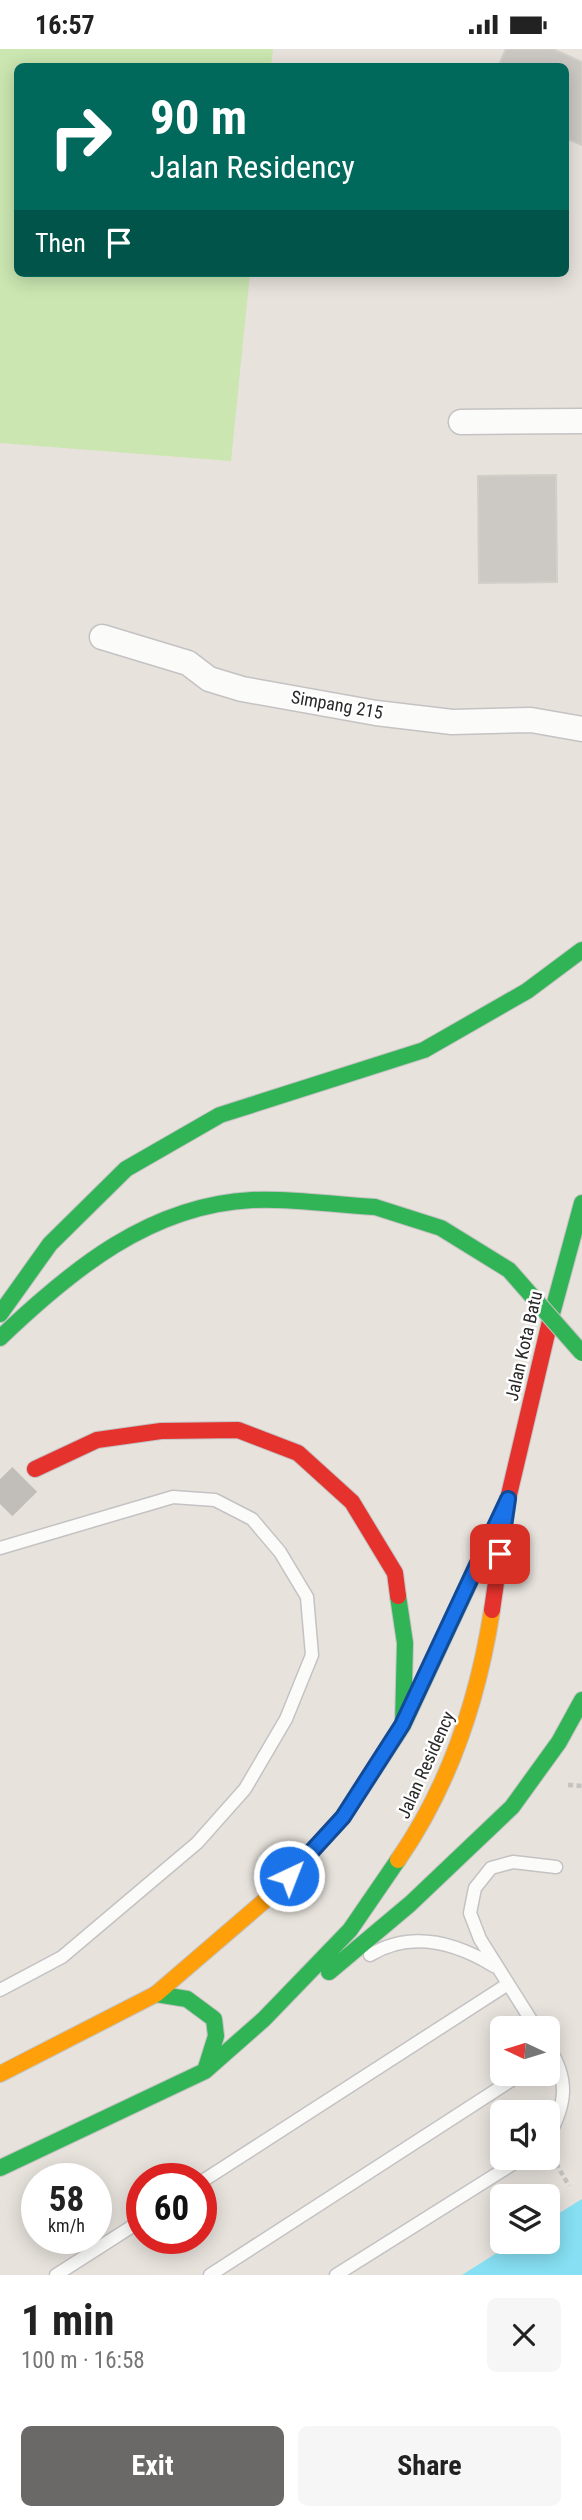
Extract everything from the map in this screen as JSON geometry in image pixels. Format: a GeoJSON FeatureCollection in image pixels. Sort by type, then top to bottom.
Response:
{"type":"FeatureCollection","features":[{"type":"Feature","properties":{"kind":"main road"},"geometry":{"type":"LineString","coordinates":[[0,1314],[50,1244],[126,1169],[220,1115],[424,1050],[527,991],[582,950]]}},
{"type":"Feature","properties":{"kind":"main road"},"geometry":{"type":"LineString","coordinates":[[0,1339],[36,1303],[100,1252],[181,1212],[250,1199],[375,1207],[441,1229],[509,1270],[582,1353]]}},
{"type":"Feature","properties":{"kind":"main road","name":"Jalan Kota Batu"},"geometry":{"type":"LineString","coordinates":[[508,1499],[562,1268],[582,1203]]}},
{"type":"Feature","properties":{"kind":"main road"},"geometry":{"type":"LineString","coordinates":[[35,1469],[97,1440],[161,1431],[238,1430],[298,1453],[352,1501],[396,1573],[405,1643],[402,1725]]}},
{"type":"Feature","properties":{"kind":"main road","name":"Jalan Residency"},"geometry":{"type":"LineString","coordinates":[[0,2074],[156,1994],[270,1896],[343,1817],[402,1725],[508,1499]]}},
{"type":"Feature","properties":{"kind":"main road","name":"Jalan Residency"},"geometry":{"type":"LineString","coordinates":[[0,2168],[88,2129],[205,2071],[264,2019],[350,1930],[421,1828],[465,1732],[488,1635],[508,1499]]}},
{"type":"Feature","properties":{"kind":"main road"},"geometry":{"type":"LineString","coordinates":[[264,2019],[309,1992],[410,1904],[512,1807],[559,1742],[582,1700]]}},
{"type":"Feature","properties":{"kind":"main road"},"geometry":{"type":"LineString","coordinates":[[156,1994],[187,1999],[214,2019],[216,2036],[205,2071]]}},
{"type":"Feature","properties":{"kind":"street"},"geometry":{"type":"LineString","coordinates":[[461,422],[582,421]]}},
{"type":"Feature","properties":{"kind":"street","name":"Simpang 215"},"geometry":{"type":"LineString","coordinates":[[102,637],[188,663],[209,679],[242,689],[376,713],[452,722],[531,720],[582,729]]}},
{"type":"Feature","properties":{"kind":"lane"},"geometry":{"type":"LineString","coordinates":[[0,1548],[173,1497],[215,1500],[253,1519],[280,1552],[307,1597],[312,1655],[286,1719],[244,1789],[197,1843],[62,1957],[0,1990]]}},
{"type":"Feature","properties":{"kind":"lane"},"geometry":{"type":"LineString","coordinates":[[528,2016],[498,1968],[470,1913],[475,1888],[491,1868],[513,1862],[556,1867]]}},
{"type":"Feature","properties":{"kind":"lane"},"geometry":{"type":"LineString","coordinates":[[309,1992],[376,1951],[406,1941],[433,1941],[472,1953],[498,1968]]}},
{"type":"Feature","properties":{"kind":"lane"},"geometry":{"type":"LineString","coordinates":[[217,2172],[508,1985]]}},
{"type":"Feature","properties":{"kind":"lane"},"geometry":{"type":"LineString","coordinates":[[560,2065],[564,2092],[560,2110]]}},
{"type":"Feature","properties":{"kind":"lane"},"geometry":{"type":"LineString","coordinates":[[210,2275],[502,2086]]}},
{"type":"Feature","properties":{"kind":"lane"},"geometry":{"type":"LineString","coordinates":[[336,2275],[503,2170]]}},
{"type":"Feature","properties":{"kind":"lane"},"geometry":{"type":"LineString","coordinates":[[56,2275],[126,2230]]}},
{"type":"Feature","properties":{"kind":"path"},"geometry":{"type":"LineString","coordinates":[[560,2170],[569,2186]]}},
{"type":"Feature","properties":{"kind":"green space"},"geometry":{"type":"Polygon","coordinates":[[[0,49],[273,49],[271,63],[14,63],[14,277],[250,277],[231,461],[0,443],[0,49]]]}},
{"type":"Feature","properties":{"kind":"water"},"geometry":{"type":"Polygon","coordinates":[[[582,2199],[582,2275],[462,2275],[495,2254],[560,2254],[560,2213],[582,2199]]]}},
{"type":"Feature","properties":{"kind":"building"},"geometry":{"type":"Polygon","coordinates":[[[506,49],[553,49],[582,62],[582,145],[569,140],[569,63],[500,63],[506,49]]]}},
{"type":"Feature","properties":{"kind":"building"},"geometry":{"type":"Polygon","coordinates":[[[556,475],[557,582],[479,583],[478,476],[556,475]]]}},
{"type":"Feature","properties":{"kind":"tunnel"},"geometry":{"type":"LineString","coordinates":[[0,1504],[35,1469]]}},
{"type":"Feature","properties":{"kind":"traffic: fast"},"geometry":{"type":"LineString","coordinates":[[0,1314],[50,1244],[126,1169],[220,1115],[424,1050],[527,991],[582,950]]}},
{"type":"Feature","properties":{"kind":"traffic: fast"},"geometry":{"type":"LineString","coordinates":[[0,1338],[55,1288],[114,1245],[180,1214],[215,1205],[252,1200],[375,1207]]}},
{"type":"Feature","properties":{"kind":"traffic: fast"},"geometry":{"type":"LineString","coordinates":[[550,1321],[582,1203]]}},
{"type":"Feature","properties":{"kind":"traffic: fast"},"geometry":{"type":"LineString","coordinates":[[375,1207],[441,1228],[509,1270],[582,1353]]}},
{"type":"Feature","properties":{"kind":"traffic: fast"},"geometry":{"type":"LineString","coordinates":[[301,1863],[343,1817],[403,1725],[491,1537]]}},
{"type":"Feature","properties":{"kind":"traffic: fast"},"geometry":{"type":"LineString","coordinates":[[398,1596],[405,1643],[403,1725]]}},
{"type":"Feature","properties":{"kind":"traffic: fast"},"geometry":{"type":"LineString","coordinates":[[329,1972],[410,1904],[512,1807],[559,1742],[582,1700]]}},
{"type":"Feature","properties":{"kind":"traffic: fast"},"geometry":{"type":"LineString","coordinates":[[0,2168],[205,2071],[264,2019],[350,1930],[398,1860]]}},
{"type":"Feature","properties":{"kind":"traffic: fast"},"geometry":{"type":"LineString","coordinates":[[156,1994],[187,1999],[214,2019],[216,2036],[205,2071]]}},
{"type":"Feature","properties":{"kind":"traffic: slow"},"geometry":{"type":"LineString","coordinates":[[398,1860],[433,1802],[459,1741],[479,1676],[492,1610]]}},
{"type":"Feature","properties":{"kind":"traffic: slow"},"geometry":{"type":"LineString","coordinates":[[0,2074],[156,1994],[270,1896],[301,1863]]}},
{"type":"Feature","properties":{"kind":"traffic: jam"},"geometry":{"type":"LineString","coordinates":[[492,1610],[508,1499],[550,1321]]}},
{"type":"Feature","properties":{"kind":"traffic: jam"},"geometry":{"type":"LineString","coordinates":[[35,1469],[97,1440],[161,1431],[238,1430],[298,1453],[352,1502],[395,1573],[398,1596]]}},
{"type":"Feature","properties":{"kind":"route"},"geometry":{"type":"LineString","coordinates":[[289,1876],[343,1817],[402,1725],[508,1499],[500,1554]]}}]}
